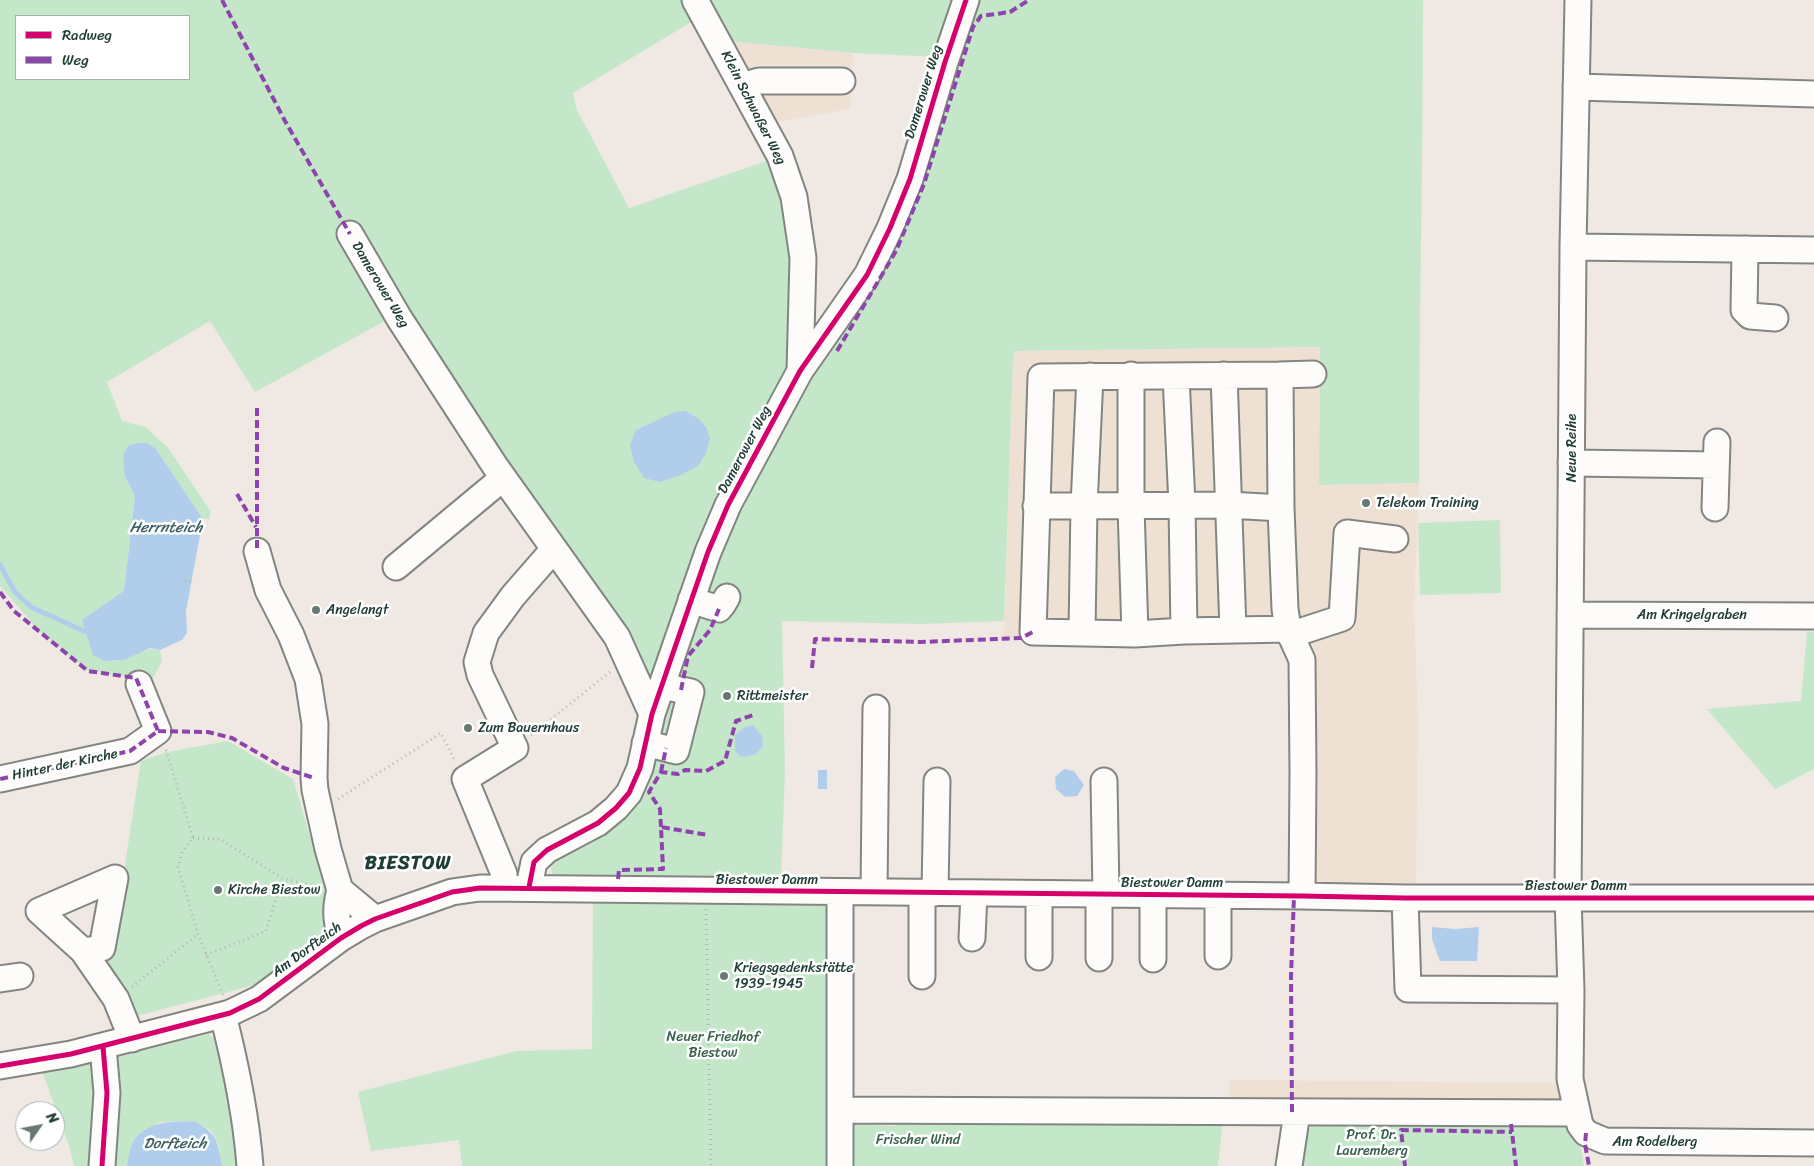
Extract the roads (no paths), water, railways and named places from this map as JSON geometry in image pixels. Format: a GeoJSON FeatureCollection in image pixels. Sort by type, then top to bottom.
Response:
{"type":"FeatureCollection","features":[{"type":"Feature","properties":{"kind":"street","name":"Klein Schwaßer Weg"},"geometry":{"type":"LineString","coordinates":[[695,0],[780,156],[794,198],[803,258],[800,371]]}},
{"type":"Feature","properties":{"kind":"street","name":"Damerower Weg"},"geometry":{"type":"LineString","coordinates":[[529,887],[534,862],[547,850],[598,823],[616,808],[628,793],[640,768],[652,714],[691,600],[708,552],[728,505],[800,371],[866,275],[890,228],[910,179],[945,62],[966,0]]}},
{"type":"Feature","properties":{"kind":"street","name":"Neue Reihe"},"geometry":{"type":"LineString","coordinates":[[1568,897],[1573,247],[1578,0]]}},
{"type":"Feature","properties":{"kind":"street"},"geometry":{"type":"LineString","coordinates":[[742,86],[759,81],[842,82]]}},
{"type":"Feature","properties":{"kind":"street"},"geometry":{"type":"LineString","coordinates":[[1576,87],[1814,94]]}},
{"type":"Feature","properties":{"kind":"street","name":"Damerower Weg"},"geometry":{"type":"LineString","coordinates":[[350,234],[399,318],[499,472],[617,637],[652,714]]}},
{"type":"Feature","properties":{"kind":"street"},"geometry":{"type":"LineString","coordinates":[[1573,247],[1814,250]]}},
{"type":"Feature","properties":{"kind":"street"},"geometry":{"type":"LineString","coordinates":[[1745,249],[1744,310],[1750,316],[1775,318]]}},
{"type":"Feature","properties":{"kind":"street"},"geometry":{"type":"LineString","coordinates":[[1313,374],[1041,377],[1032,632],[1135,634],[1233,630],[1289,632],[1342,618],[1348,533],[1396,539]]}},
{"type":"Feature","properties":{"kind":"street"},"geometry":{"type":"LineString","coordinates":[[1224,375],[1233,630]]}},
{"type":"Feature","properties":{"kind":"street"},"geometry":{"type":"LineString","coordinates":[[1280,375],[1281,508],[1285,609],[1289,632],[1302,660],[1302,896]]}},
{"type":"Feature","properties":{"kind":"street"},"geometry":{"type":"LineString","coordinates":[[1082,632],[1084,506],[1090,376]]}},
{"type":"Feature","properties":{"kind":"street"},"geometry":{"type":"LineString","coordinates":[[1131,376],[1135,634]]}},
{"type":"Feature","properties":{"kind":"street"},"geometry":{"type":"LineString","coordinates":[[1176,376],[1182,505],[1184,631]]}},
{"type":"Feature","properties":{"kind":"street"},"geometry":{"type":"LineString","coordinates":[[1572,463],[1717,453],[1715,508]]}},
{"type":"Feature","properties":{"kind":"street"},"geometry":{"type":"LineString","coordinates":[[419,529],[499,472]]}},
{"type":"Feature","properties":{"kind":"street"},"geometry":{"type":"LineString","coordinates":[[396,567],[499,472]]}},
{"type":"Feature","properties":{"kind":"street"},"geometry":{"type":"LineString","coordinates":[[1036,506],[1132,507],[1182,505],[1281,508]]}},
{"type":"Feature","properties":{"kind":"street"},"geometry":{"type":"LineString","coordinates":[[504,888],[504,874],[465,780],[515,748],[480,675],[477,662],[486,633],[513,596],[554,549]]}},
{"type":"Feature","properties":{"kind":"street","name":"Am Dorfteich"},"geometry":{"type":"LineString","coordinates":[[257,551],[268,590],[291,635],[308,679],[315,724],[314,778],[328,849],[340,890],[336,904],[336,920],[342,938]]}},
{"type":"Feature","properties":{"kind":"street"},"geometry":{"type":"LineString","coordinates":[[691,600],[719,609],[727,597]]}},
{"type":"Feature","properties":{"kind":"street","name":"Am Kringelgraben"},"geometry":{"type":"LineString","coordinates":[[1570,615],[1814,616]]}},
{"type":"Feature","properties":{"kind":"street","name":"Hinter der Kirche"},"geometry":{"type":"LineString","coordinates":[[0,779],[130,751],[158,731],[139,684]]}},
{"type":"Feature","properties":{"kind":"street"},"geometry":{"type":"LineString","coordinates":[[645,743],[676,750],[691,692],[662,686]]}},
{"type":"Feature","properties":{"kind":"street"},"geometry":{"type":"LineString","coordinates":[[874,892],[876,708]]}},
{"type":"Feature","properties":{"kind":"street"},"geometry":{"type":"LineString","coordinates":[[923,893],[937,781]]}},
{"type":"Feature","properties":{"kind":"street"},"geometry":{"type":"LineString","coordinates":[[1095,958],[1104,781]]}},
{"type":"Feature","properties":{"kind":"street"},"geometry":{"type":"LineString","coordinates":[[916,974],[928,820]]}},
{"type":"Feature","properties":{"kind":"street","name":"Am Dorfteich"},"geometry":{"type":"LineString","coordinates":[[0,1066],[103,1047],[132,1039],[223,1005],[246,1007],[342,938],[375,919],[452,892],[480,888],[529,887]]}},
{"type":"Feature","properties":{"kind":"street","name":"Biestower Damm"},"geometry":{"type":"LineString","coordinates":[[529,887],[706,891],[1404,898],[1814,898]]}},
{"type":"Feature","properties":{"kind":"street"},"geometry":{"type":"LineString","coordinates":[[340,890],[375,919]]}},
{"type":"Feature","properties":{"kind":"street"},"geometry":{"type":"LineString","coordinates":[[840,892],[840,1166]]}},
{"type":"Feature","properties":{"kind":"street"},"geometry":{"type":"LineString","coordinates":[[972,938],[974,893]]}},
{"type":"Feature","properties":{"kind":"street"},"geometry":{"type":"LineString","coordinates":[[1038,958],[1039,894]]}},
{"type":"Feature","properties":{"kind":"street"},"geometry":{"type":"LineString","coordinates":[[1153,894],[1153,959]]}},
{"type":"Feature","properties":{"kind":"street"},"geometry":{"type":"LineString","coordinates":[[1218,895],[1218,956]]}},
{"type":"Feature","properties":{"kind":"street","name":"Am Rodelberg"},"geometry":{"type":"LineString","coordinates":[[1568,897],[1571,990],[1570,1079],[1576,1113],[1580,1125],[1586,1133],[1605,1141],[1814,1143]]}},
{"type":"Feature","properties":{"kind":"street"},"geometry":{"type":"LineString","coordinates":[[1404,898],[1408,989],[1571,990]]}},
{"type":"Feature","properties":{"kind":"street"},"geometry":{"type":"LineString","coordinates":[[83,951],[116,999],[132,1039]]}},
{"type":"Feature","properties":{"kind":"street"},"geometry":{"type":"LineString","coordinates":[[223,1005],[247,1124],[250,1166]]}},
{"type":"Feature","properties":{"kind":"street"},"geometry":{"type":"LineString","coordinates":[[102,1166],[107,1093],[103,1047]]}},
{"type":"Feature","properties":{"kind":"street"},"geometry":{"type":"LineString","coordinates":[[840,1110],[1511,1118],[1576,1113]]}},
{"type":"Feature","properties":{"kind":"street"},"geometry":{"type":"LineString","coordinates":[[1289,1166],[1297,1116]]}},
{"type":"Feature","properties":{"kind":"water"},"geometry":{"type":"Polygon","coordinates":[[[685,411],[698,418],[706,427],[710,439],[706,453],[698,466],[681,475],[660,482],[644,478],[634,462],[630,445],[636,430],[674,412],[685,411]]]}},
{"type":"Feature","properties":{"kind":"water","name":"Herrnteich"},"geometry":{"type":"Polygon","coordinates":[[[137,443],[147,443],[156,449],[203,519],[186,611],[187,633],[182,640],[160,650],[150,648],[124,660],[105,661],[93,655],[82,620],[124,591],[135,496],[125,477],[123,455],[128,446],[137,443]]]}},
{"type":"Feature","properties":{"kind":"water"},"geometry":{"type":"Polygon","coordinates":[[[753,725],[762,736],[763,746],[755,755],[741,757],[735,751],[735,735],[745,727],[753,725]]]}},
{"type":"Feature","properties":{"kind":"water"},"geometry":{"type":"Polygon","coordinates":[[[1064,769],[1074,771],[1084,785],[1077,796],[1065,797],[1056,789],[1055,777],[1064,769]]]}},
{"type":"Feature","properties":{"kind":"water"},"geometry":{"type":"Polygon","coordinates":[[[818,770],[827,770],[827,789],[818,789],[818,770]]]}},
{"type":"Feature","properties":{"kind":"water"},"geometry":{"type":"Polygon","coordinates":[[[1432,927],[1455,929],[1479,927],[1477,961],[1440,961],[1432,939],[1432,927]]]}},
{"type":"Feature","properties":{"kind":"water","name":"Dorfteich"},"geometry":{"type":"Polygon","coordinates":[[[195,1121],[208,1130],[218,1144],[222,1166],[127,1166],[133,1142],[148,1128],[163,1123],[195,1121]]]}},
{"type":"Feature","properties":{"kind":"waterway"},"geometry":{"type":"LineString","coordinates":[[0,565],[15,592],[31,607],[86,632]]}},
{"type":"Feature","properties":{"kind":"place","name":"Telekom Training"},"geometry":{"type":"Point","coordinates":[1366,503]}},
{"type":"Feature","properties":{"kind":"place","name":"Angelangt"},"geometry":{"type":"Point","coordinates":[316,610]}},
{"type":"Feature","properties":{"kind":"place","name":"Rittmeister"},"geometry":{"type":"Point","coordinates":[727,696]}},
{"type":"Feature","properties":{"kind":"place","name":"Zum Bauernhaus"},"geometry":{"type":"Point","coordinates":[468,728]}},
{"type":"Feature","properties":{"kind":"place","name":"Kirche Biestow"},"geometry":{"type":"Point","coordinates":[218,890]}},
{"type":"Feature","properties":{"kind":"place","name":"Kriegsgedenkstätte 1939-1945"},"geometry":{"type":"Point","coordinates":[724,976]}},
{"type":"Feature","properties":{"kind":"district","name":"BIESTOW"},"geometry":{"type":"Point","coordinates":[408,864]}},
{"type":"Feature","properties":{"kind":"park label","name":"Neuer Friedhof Biestow"},"geometry":{"type":"Point","coordinates":[713,1046]}},
{"type":"Feature","properties":{"kind":"park label","name":"Frischer Wind"},"geometry":{"type":"Point","coordinates":[918,1140]}},
{"type":"Feature","properties":{"kind":"park label","name":"Prof. Dr. Lauremberg"},"geometry":{"type":"Point","coordinates":[1372,1144]}}]}
